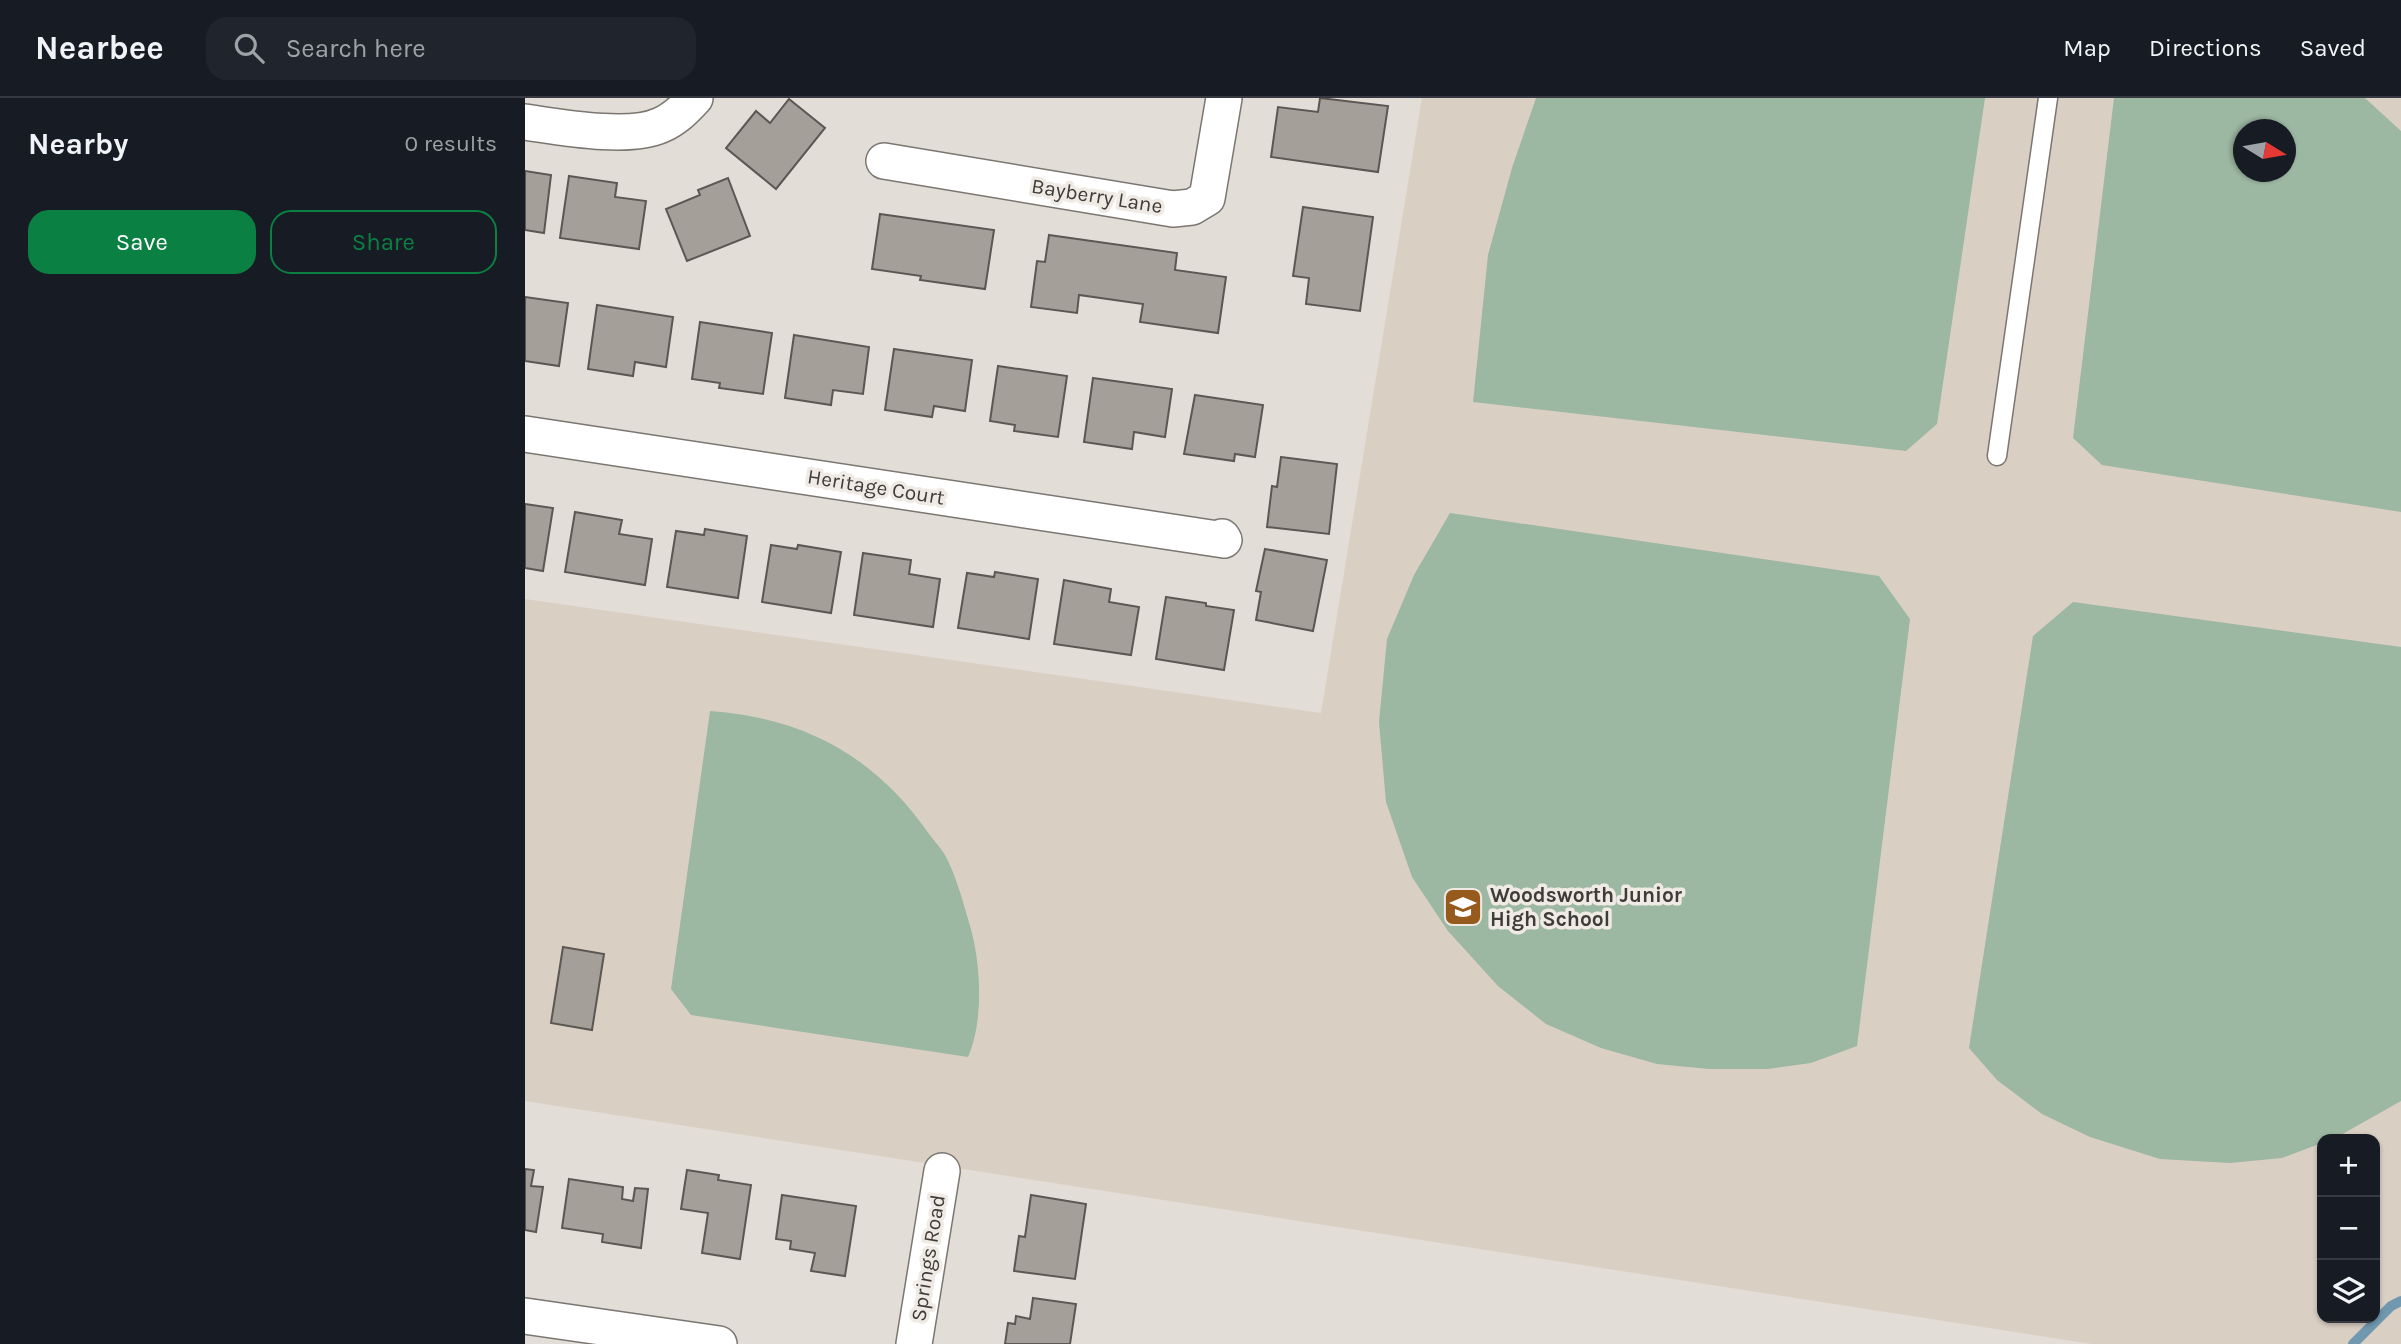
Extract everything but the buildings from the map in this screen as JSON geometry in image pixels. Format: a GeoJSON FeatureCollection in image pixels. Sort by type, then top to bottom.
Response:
{"type":"FeatureCollection","features":[{"type":"Feature","properties":{"kind":"street"},"geometry":{"type":"LineString","coordinates":[[525,122],[600,131],[647,129],[660,126],[679,114],[695,98]]}},
{"type":"Feature","properties":{"kind":"street","name":"Bayberry Lane"},"geometry":{"type":"LineString","coordinates":[[884,161],[1173,209],[1192,207],[1207,198],[1224,98]]}},
{"type":"Feature","properties":{"kind":"street","name":"Heritage Court"},"geometry":{"type":"LineString","coordinates":[[525,434],[1224,540],[1222,537]]}},
{"type":"Feature","properties":{"kind":"street","name":"Springs Road"},"geometry":{"type":"LineString","coordinates":[[914,1344],[942,1171]]}},
{"type":"Feature","properties":{"kind":"street"},"geometry":{"type":"LineString","coordinates":[[525,1317],[719,1344]]}},
{"type":"Feature","properties":{"kind":"lane"},"geometry":{"type":"LineString","coordinates":[[1997,456],[2048,98]]}},
{"type":"Feature","properties":{"kind":"shaded area","name":"Woodsworth Junior High School"},"geometry":{"type":"Polygon","coordinates":[[[1422,98],[2401,98],[2401,1344],[2092,1344],[525,1101],[525,599],[1321,713],[1422,98]]]}},
{"type":"Feature","properties":{"kind":"green space"},"geometry":{"type":"Polygon","coordinates":[[[1536,98],[1985,98],[1937,424],[1906,451],[1473,402],[1488,255],[1512,168],[1536,98]]]}},
{"type":"Feature","properties":{"kind":"green space"},"geometry":{"type":"Polygon","coordinates":[[[2114,98],[2365,98],[2401,131],[2401,512],[2102,465],[2073,438],[2114,98]]]}},
{"type":"Feature","properties":{"kind":"green space"},"geometry":{"type":"Polygon","coordinates":[[[1450,513],[1879,576],[1910,619],[1857,1046],[1811,1063],[1768,1069],[1709,1069],[1657,1064],[1601,1048],[1546,1024],[1498,986],[1448,931],[1412,877],[1386,802],[1379,722],[1387,639],[1414,575],[1450,513]]]}},
{"type":"Feature","properties":{"kind":"green space"},"geometry":{"type":"Polygon","coordinates":[[[2073,602],[2401,647],[2401,1101],[2343,1134],[2317,1134],[2317,1145],[2282,1158],[2230,1163],[2160,1159],[2090,1137],[2042,1114],[1997,1080],[1969,1048],[2033,636],[2073,602]]]}},
{"type":"Feature","properties":{"kind":"green space"},"geometry":{"type":"Polygon","coordinates":[[[710,711],[776,722],[835,746],[885,783],[942,850],[959,890],[977,957],[979,1009],[968,1057],[691,1015],[671,989],[710,711]]]}},
{"type":"Feature","properties":{"kind":"waterway"},"geometry":{"type":"LineString","coordinates":[[2353,1344],[2391,1306],[2401,1301]]}},
{"type":"Feature","properties":{"kind":"place","name":"Woodsworth Junior High School"},"geometry":{"type":"Point","coordinates":[1463,907]}}]}
